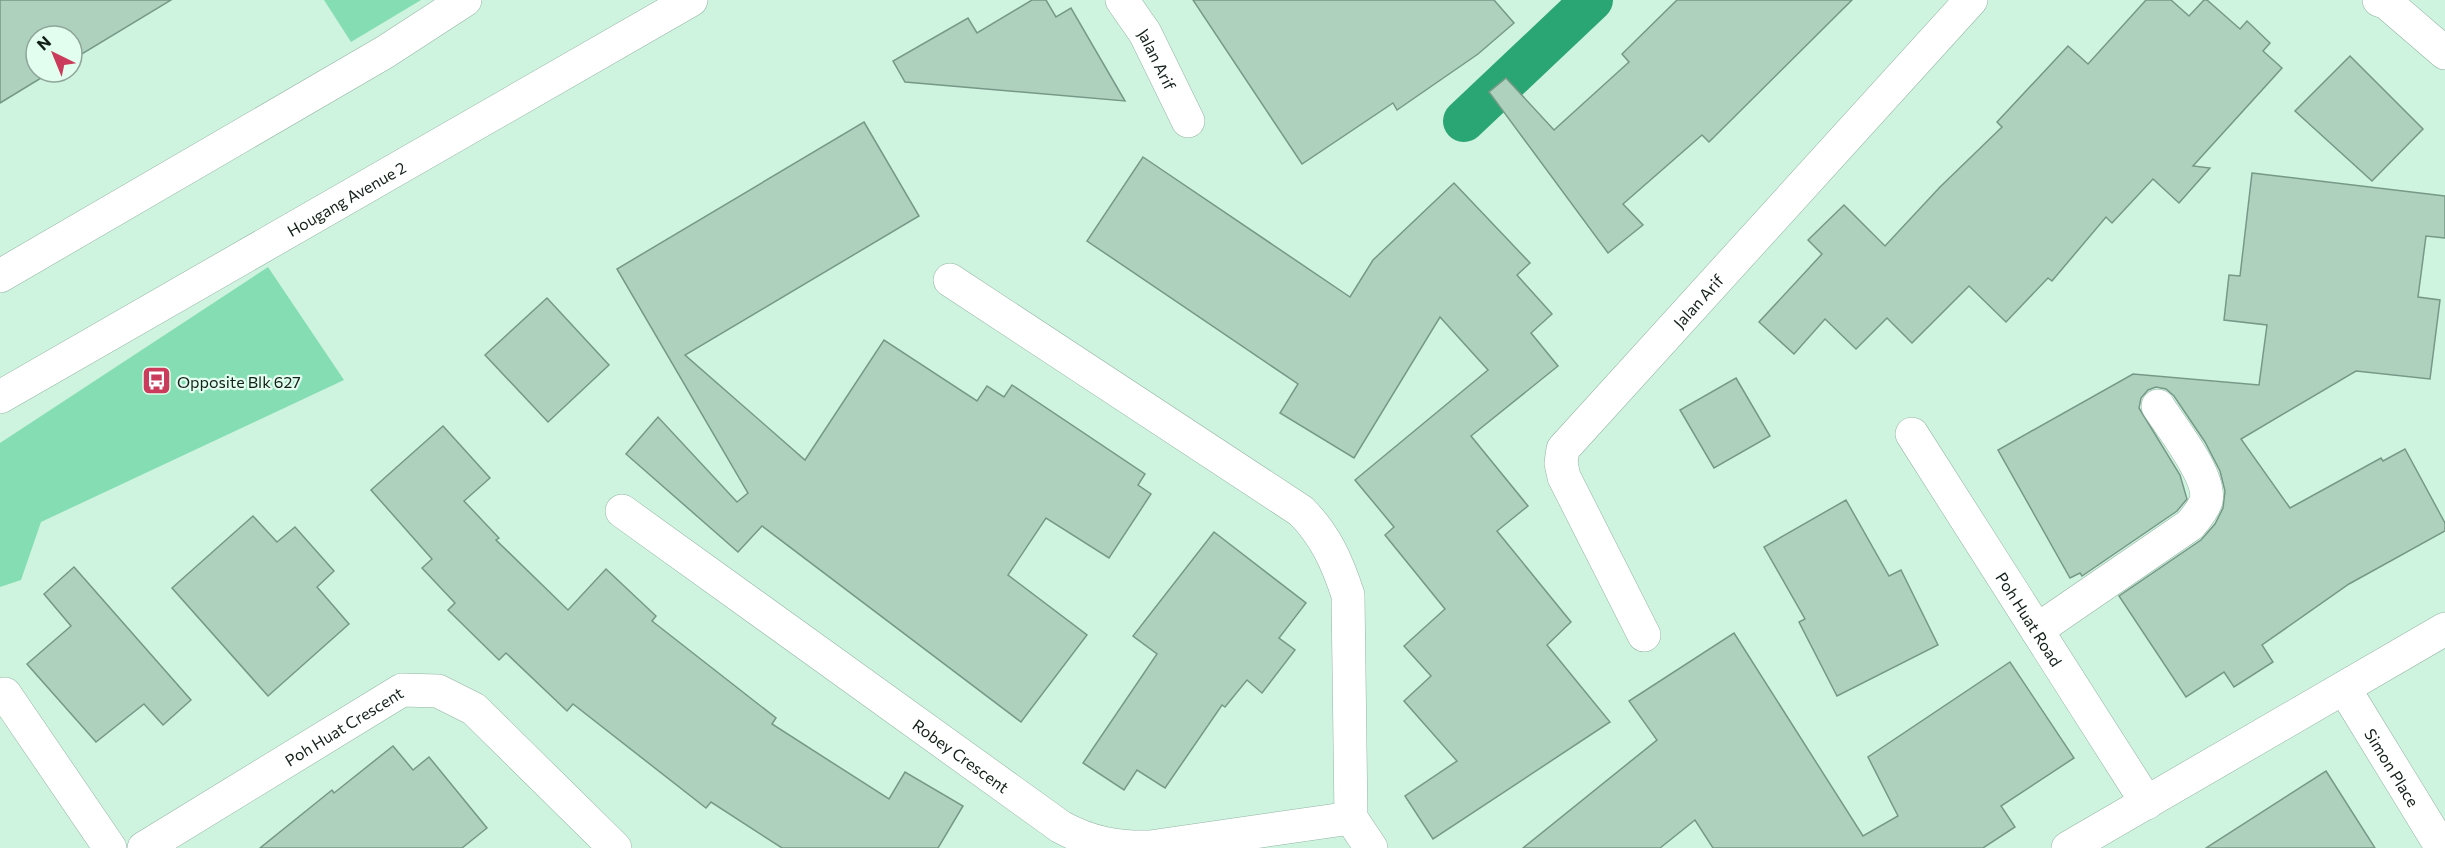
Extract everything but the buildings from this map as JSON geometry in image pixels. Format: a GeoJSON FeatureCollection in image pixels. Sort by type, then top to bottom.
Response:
{"type":"FeatureCollection","features":[{"type":"Feature","properties":{"kind":"main road"},"geometry":{"type":"LineString","coordinates":[[0,276],[385,52],[465,0]]}},
{"type":"Feature","properties":{"kind":"main road","name":"Hougang Avenue 2"},"geometry":{"type":"LineString","coordinates":[[0,398],[691,0]]}},
{"type":"Feature","properties":{"kind":"main road","name":"Jalan Arif"},"geometry":{"type":"LineString","coordinates":[[1122,0],[1145,33],[1188,121]]}},
{"type":"Feature","properties":{"kind":"main road","name":"Jalan Arif"},"geometry":{"type":"LineString","coordinates":[[1644,635],[1564,477],[1561,463],[1563,449],[1971,0]]}},
{"type":"Feature","properties":{"kind":"main road"},"geometry":{"type":"LineString","coordinates":[[2379,0],[2387,3],[2445,53]]}},
{"type":"Feature","properties":{"kind":"main road"},"geometry":{"type":"LineString","coordinates":[[950,280],[1301,511],[1317,528],[1339,566],[1348,595],[1351,818],[1371,848]]}},
{"type":"Feature","properties":{"kind":"main road"},"geometry":{"type":"LineString","coordinates":[[2037,630],[2190,525],[2202,510],[2206,500],[2205,483],[2158,406]]}},
{"type":"Feature","properties":{"kind":"main road","name":"Poh Huat Road"},"geometry":{"type":"LineString","coordinates":[[1912,434],[2147,803]]}},
{"type":"Feature","properties":{"kind":"main road","name":"Robey Crescent"},"geometry":{"type":"LineString","coordinates":[[622,511],[1061,827],[1081,838],[1121,848],[1150,847],[1351,818]]}},
{"type":"Feature","properties":{"kind":"main road"},"geometry":{"type":"LineString","coordinates":[[2068,848],[2445,629]]}},
{"type":"Feature","properties":{"kind":"main road","name":"Simon Place"},"geometry":{"type":"LineString","coordinates":[[2344,688],[2442,848]]}},
{"type":"Feature","properties":{"kind":"main road","name":"Poh Huat Crescent"},"geometry":{"type":"LineString","coordinates":[[144,848],[402,690],[438,691],[474,709],[615,848]]}},
{"type":"Feature","properties":{"kind":"main road"},"geometry":{"type":"LineString","coordinates":[[4,694],[110,848]]}},
{"type":"Feature","properties":{"kind":"green space"},"geometry":{"type":"Polygon","coordinates":[[[324,0],[421,0],[351,42],[324,0]]]}},
{"type":"Feature","properties":{"kind":"green space"},"geometry":{"type":"Polygon","coordinates":[[[268,267],[344,380],[41,522],[21,580],[0,587],[0,443],[268,267]]]}},
{"type":"Feature","properties":{"kind":"waterway"},"geometry":{"type":"LineString","coordinates":[[1464,121],[1592,0]]}},
{"type":"Feature","properties":{"kind":"place","name":"Opposite Blk 627"},"geometry":{"type":"Point","coordinates":[156,381]}}]}
